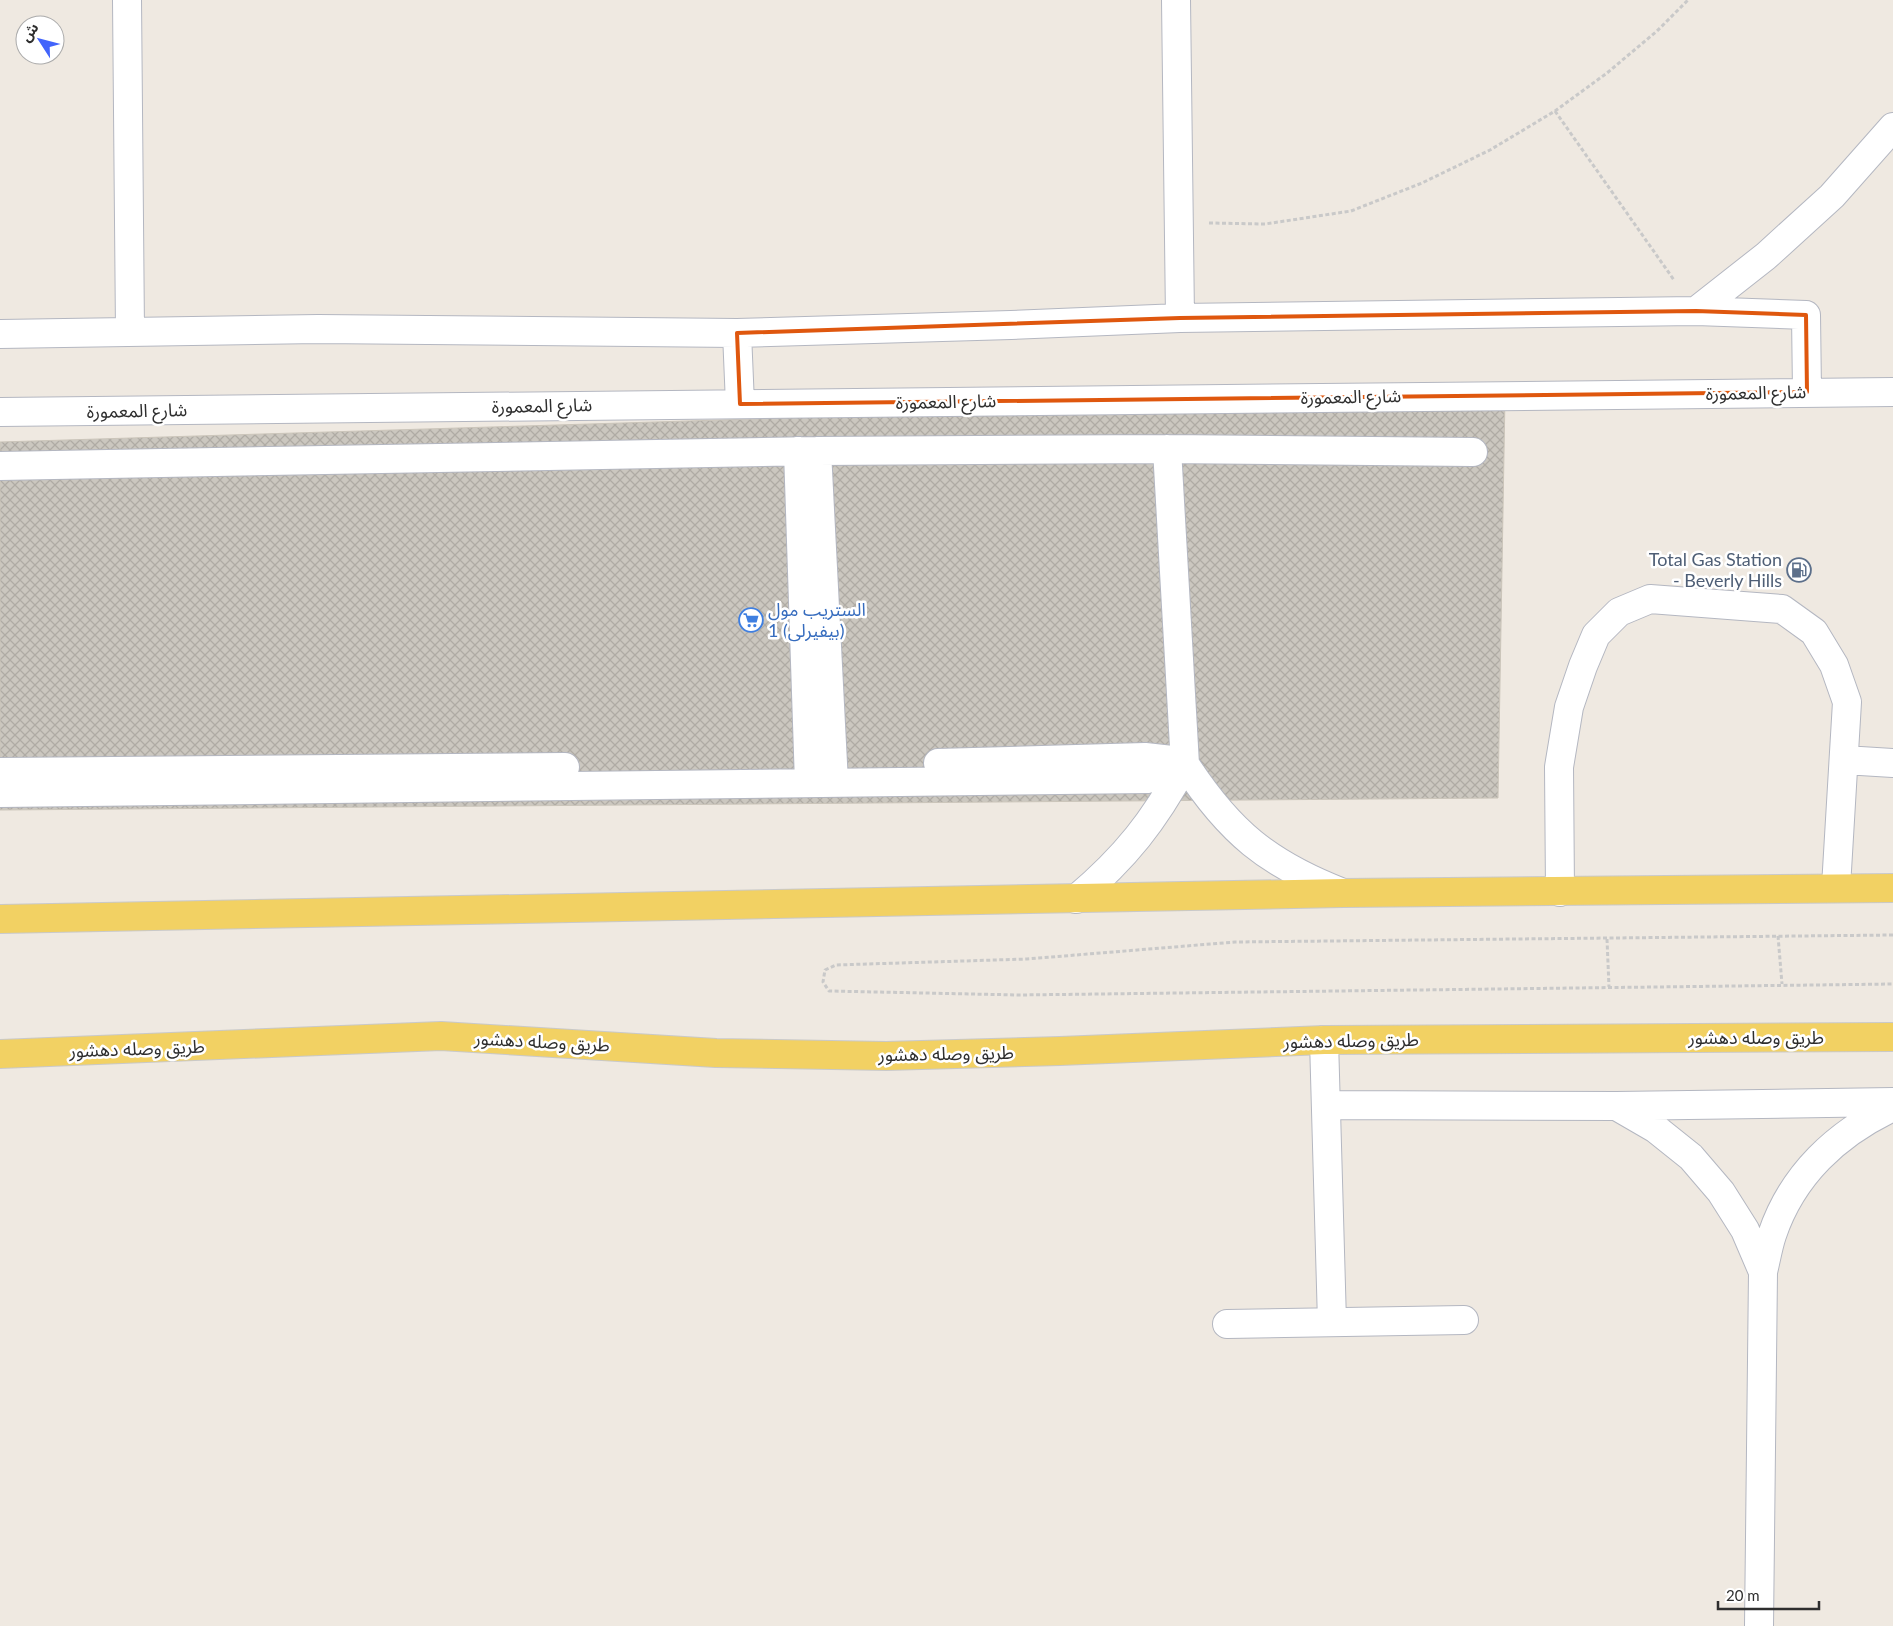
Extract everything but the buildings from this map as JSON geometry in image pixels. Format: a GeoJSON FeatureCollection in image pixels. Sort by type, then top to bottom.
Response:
{"type":"FeatureCollection","features":[{"type":"Feature","properties":{"kind":"main road"},"geometry":{"type":"LineString","coordinates":[[0,919],[1343,893],[1560,892],[1836,887],[1893,888]]}},
{"type":"Feature","properties":{"kind":"main road","name":"طريق وصله دهشور"},"geometry":{"type":"LineString","coordinates":[[0,1054],[441,1036],[716,1053],[886,1056],[1324,1040],[1893,1037]]}},
{"type":"Feature","properties":{"kind":"street"},"geometry":{"type":"LineString","coordinates":[[127,0],[130,332]]}},
{"type":"Feature","properties":{"kind":"street"},"geometry":{"type":"LineString","coordinates":[[1176,0],[1180,318]]}},
{"type":"Feature","properties":{"kind":"street"},"geometry":{"type":"LineString","coordinates":[[1696,311],[1766,256],[1832,196],[1893,127]]}},
{"type":"Feature","properties":{"kind":"street"},"geometry":{"type":"LineString","coordinates":[[0,334],[318,329],[737,333],[1180,318],[1696,311],[1806,315],[1807,392]]}},
{"type":"Feature","properties":{"kind":"street"},"geometry":{"type":"LineString","coordinates":[[737,333],[740,404]]}},
{"type":"Feature","properties":{"kind":"street","name":"شارع المعمورة"},"geometry":{"type":"LineString","coordinates":[[0,412],[1893,392]]}},
{"type":"Feature","properties":{"kind":"street"},"geometry":{"type":"LineString","coordinates":[[1166,449],[1186,764],[1204,793],[1221,813],[1252,843],[1280,864],[1343,893]]}},
{"type":"Feature","properties":{"kind":"street"},"geometry":{"type":"LineString","coordinates":[[0,466],[807,451],[1166,449],[1473,452]]}},
{"type":"Feature","properties":{"kind":"street"},"geometry":{"type":"LineString","coordinates":[[807,451],[821,774]]}},
{"type":"Feature","properties":{"kind":"street"},"geometry":{"type":"LineString","coordinates":[[1560,892],[1559,767],[1569,707],[1596,635],[1619,612],[1650,599],[1782,609],[1814,632],[1834,665],[1847,702],[1836,887]]}},
{"type":"Feature","properties":{"kind":"street"},"geometry":{"type":"LineString","coordinates":[[1844,760],[1893,763]]}},
{"type":"Feature","properties":{"kind":"street"},"geometry":{"type":"LineString","coordinates":[[0,772],[821,774],[1147,779],[1174,771],[1186,764]]}},
{"type":"Feature","properties":{"kind":"street"},"geometry":{"type":"LineString","coordinates":[[1076,899],[1103,877],[1133,845],[1159,809],[1186,764]]}},
{"type":"Feature","properties":{"kind":"street"},"geometry":{"type":"LineString","coordinates":[[0,793],[821,774]]}},
{"type":"Feature","properties":{"kind":"street"},"geometry":{"type":"LineString","coordinates":[[1324,1040],[1332,1322]]}},
{"type":"Feature","properties":{"kind":"street"},"geometry":{"type":"LineString","coordinates":[[1326,1106],[1616,1106],[1893,1102]]}},
{"type":"Feature","properties":{"kind":"street"},"geometry":{"type":"LineString","coordinates":[[1616,1106],[1656,1128],[1691,1157],[1721,1192],[1731,1207],[1745,1230],[1763,1272]]}},
{"type":"Feature","properties":{"kind":"street"},"geometry":{"type":"LineString","coordinates":[[1759,1626],[1763,1272],[1772,1235],[1788,1200],[1810,1168],[1837,1140],[1868,1118],[1893,1107]]}},
{"type":"Feature","properties":{"kind":"street"},"geometry":{"type":"LineString","coordinates":[[1228,1324],[1464,1320]]}},
{"type":"Feature","properties":{"kind":"path"},"geometry":{"type":"LineString","coordinates":[[1179,223],[1265,224],[1351,211],[1422,184],[1490,150],[1555,111],[1607,73],[1657,31],[1688,0]]}},
{"type":"Feature","properties":{"kind":"path"},"geometry":{"type":"LineString","coordinates":[[1555,111],[1696,311]]}},
{"type":"Feature","properties":{"kind":"path"},"geometry":{"type":"LineString","coordinates":[[1778,936],[1782,984]]}},
{"type":"Feature","properties":{"kind":"path"},"geometry":{"type":"LineString","coordinates":[[1893,936],[1235,942],[1028,959],[836,965],[826,970],[823,982],[829,991],[841,992],[1019,995],[1893,984]]}},
{"type":"Feature","properties":{"kind":"path"},"geometry":{"type":"LineString","coordinates":[[1607,939],[1609,987]]}},
{"type":"Feature","properties":{"kind":"highlighted area"},"geometry":{"type":"Polygon","coordinates":[[[1696,311],[1806,315],[1807,392],[740,404],[737,333],[1180,318],[1696,311]]]}},
{"type":"Feature","properties":{"kind":"place","name":"Total Gas Station - Beverly Hills"},"geometry":{"type":"Point","coordinates":[1799,570]}},
{"type":"Feature","properties":{"kind":"place","name":"الستريب مول 1 (بيفيرلى)"},"geometry":{"type":"Point","coordinates":[751,620]}}]}
